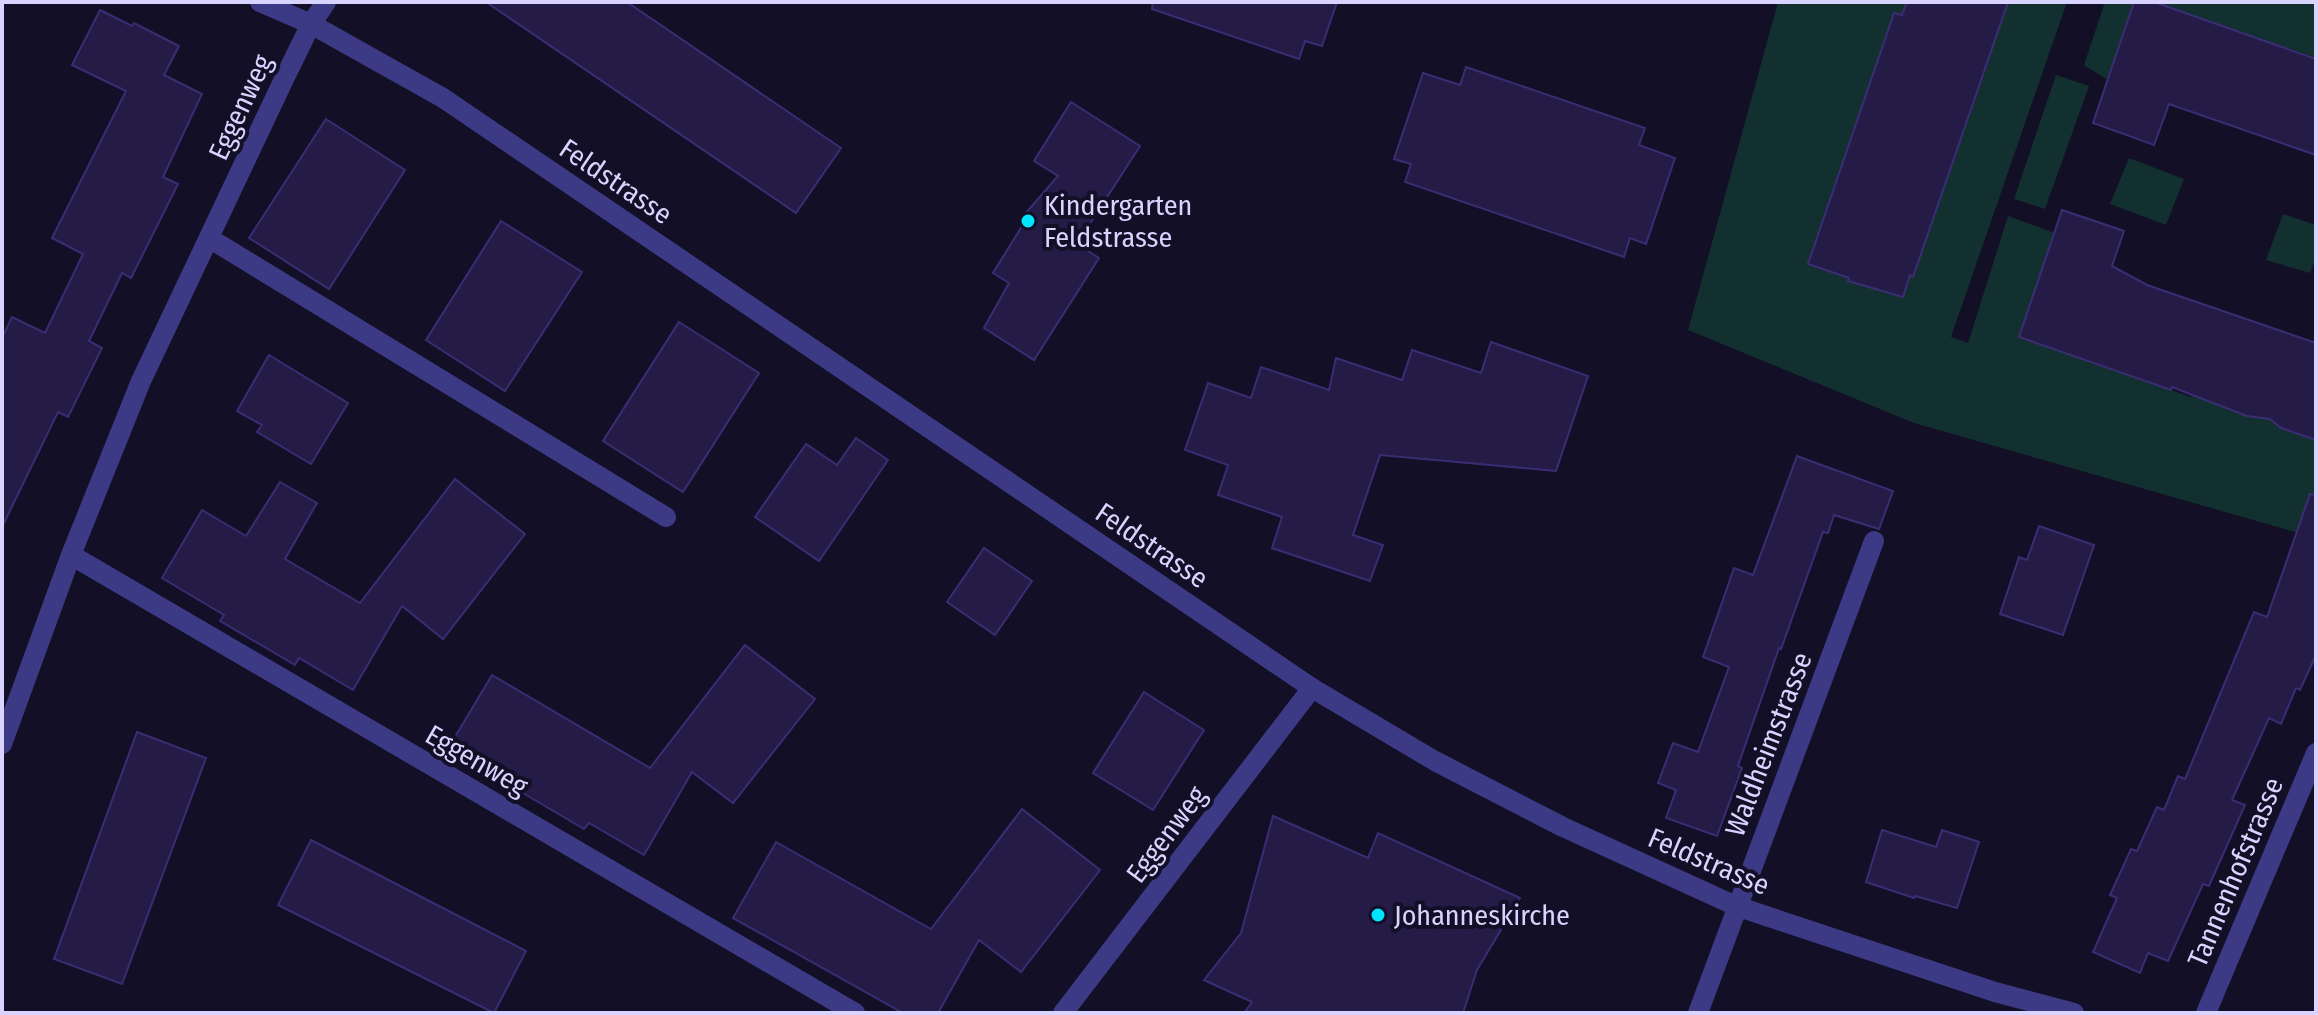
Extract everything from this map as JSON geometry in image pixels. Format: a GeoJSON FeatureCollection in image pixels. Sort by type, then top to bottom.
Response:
{"type":"FeatureCollection","features":[{"type":"Feature","properties":{"kind":"street","name":"Feldstrasse"},"geometry":{"type":"LineString","coordinates":[[260,2],[311,24],[443,98],[1312,688],[1435,761],[1550,821],[1736,906],[1995,992],[2074,1013]]}},
{"type":"Feature","properties":{"kind":"street","name":"Eggenweg"},"geometry":{"type":"LineString","coordinates":[[2,744],[71,555],[141,381],[311,24],[326,2]]}},
{"type":"Feature","properties":{"kind":"street"},"geometry":{"type":"LineString","coordinates":[[209,238],[666,517]]}},
{"type":"Feature","properties":{"kind":"street","name":"Waldheimstrasse"},"geometry":{"type":"LineString","coordinates":[[1698,1013],[1874,541]]}},
{"type":"Feature","properties":{"kind":"street","name":"Eggenweg"},"geometry":{"type":"LineString","coordinates":[[71,555],[855,1013]]}},
{"type":"Feature","properties":{"kind":"street","name":"Eggenweg"},"geometry":{"type":"LineString","coordinates":[[1063,1013],[1312,688]]}},
{"type":"Feature","properties":{"kind":"street","name":"Tannenhofstrasse"},"geometry":{"type":"LineString","coordinates":[[2206,1013],[2316,753]]}},
{"type":"Feature","properties":{"kind":"green space"},"geometry":{"type":"Polygon","coordinates":[[[1778,2],[2067,2],[1951,337],[1968,343],[2008,216],[2055,233],[2019,337],[2191,397],[2195,391],[2227,402],[2226,409],[2247,416],[2250,410],[2282,421],[2280,428],[2316,440],[2316,538],[1914,423],[1688,330],[1778,2]]]}},
{"type":"Feature","properties":{"kind":"green space"},"geometry":{"type":"Polygon","coordinates":[[[2105,2],[2135,2],[2108,80],[2084,65],[2105,2]]]}},
{"type":"Feature","properties":{"kind":"green space"},"geometry":{"type":"Polygon","coordinates":[[[2154,2],[2316,2],[2316,66],[2309,63],[2311,56],[2249,35],[2195,28],[2198,17],[2154,2]]]}},
{"type":"Feature","properties":{"kind":"green space"},"geometry":{"type":"Polygon","coordinates":[[[2056,75],[2089,86],[2045,209],[2014,199],[2056,75]]]}},
{"type":"Feature","properties":{"kind":"green space"},"geometry":{"type":"Polygon","coordinates":[[[2129,158],[2184,179],[2166,225],[2110,204],[2129,158]]]}},
{"type":"Feature","properties":{"kind":"green space"},"geometry":{"type":"Polygon","coordinates":[[[2283,214],[2316,225],[2316,256],[2310,273],[2266,260],[2283,214]]]}},
{"type":"Feature","properties":{"kind":"building"},"geometry":{"type":"Polygon","coordinates":[[[486,2],[627,2],[841,148],[796,213],[486,2]]]}},
{"type":"Feature","properties":{"kind":"building"},"geometry":{"type":"Polygon","coordinates":[[[1153,2],[1337,2],[1322,46],[1305,41],[1299,59],[1152,9],[1153,2]]]}},
{"type":"Feature","properties":{"kind":"building"},"geometry":{"type":"Polygon","coordinates":[[[1907,2],[2008,2],[1913,277],[1910,275],[1903,297],[1848,281],[1849,278],[1808,264],[1894,13],[1902,15],[1907,2]]]}},
{"type":"Feature","properties":{"kind":"building"},"geometry":{"type":"Polygon","coordinates":[[[2134,2],[2154,2],[2316,59],[2316,155],[2169,104],[2154,145],[2093,123],[2134,2]]]}},
{"type":"Feature","properties":{"kind":"building"},"geometry":{"type":"Polygon","coordinates":[[[100,10],[179,46],[164,75],[202,94],[163,177],[178,184],[131,278],[122,273],[89,341],[102,348],[68,417],[58,412],[2,527],[2,338],[12,317],[45,333],[83,254],[52,238],[126,91],[72,65],[100,10]]]}},
{"type":"Feature","properties":{"kind":"building"},"geometry":{"type":"Polygon","coordinates":[[[1466,67],[1645,128],[1639,145],[1675,158],[1646,244],[1630,238],[1624,257],[1405,182],[1411,164],[1394,159],[1423,73],[1460,85],[1466,67]]]}},
{"type":"Feature","properties":{"kind":"building"},"geometry":{"type":"Polygon","coordinates":[[[1071,102],[1140,146],[1077,244],[1099,258],[1034,360],[984,328],[1009,283],[993,273],[1027,218],[1024,215],[1058,176],[1034,161],[1071,102]]]}},
{"type":"Feature","properties":{"kind":"building"},"geometry":{"type":"Polygon","coordinates":[[[326,119],[405,170],[329,289],[249,238],[326,119]]]}},
{"type":"Feature","properties":{"kind":"building"},"geometry":{"type":"Polygon","coordinates":[[[2062,210],[2124,231],[2112,266],[2147,285],[2316,343],[2316,440],[2281,428],[2270,419],[2247,416],[2172,387],[2171,390],[2019,337],[2062,210]]]}},
{"type":"Feature","properties":{"kind":"building"},"geometry":{"type":"Polygon","coordinates":[[[501,221],[582,272],[505,391],[426,340],[501,221]]]}},
{"type":"Feature","properties":{"kind":"building"},"geometry":{"type":"Polygon","coordinates":[[[679,322],[759,373],[683,492],[603,441],[679,322]]]}},
{"type":"Feature","properties":{"kind":"building"},"geometry":{"type":"Polygon","coordinates":[[[1491,342],[1588,376],[1556,471],[1380,455],[1353,535],[1383,545],[1370,581],[1272,548],[1282,517],[1218,495],[1228,465],[1185,450],[1208,383],[1251,398],[1261,367],[1329,390],[1336,358],[1402,380],[1412,350],[1481,373],[1491,342]]]}},
{"type":"Feature","properties":{"kind":"building"},"geometry":{"type":"Polygon","coordinates":[[[269,355],[348,403],[311,464],[257,432],[262,425],[237,411],[269,355]]]}},
{"type":"Feature","properties":{"kind":"building"},"geometry":{"type":"Polygon","coordinates":[[[856,438],[888,460],[819,561],[755,517],[806,444],[837,465],[856,438]]]}},
{"type":"Feature","properties":{"kind":"building"},"geometry":{"type":"Polygon","coordinates":[[[1797,456],[1893,491],[1879,529],[1834,515],[1828,533],[1823,532],[1779,648],[1738,766],[1742,768],[1717,836],[1666,818],[1676,790],[1658,783],[1673,743],[1698,752],[1729,667],[1703,657],[1734,568],[1753,575],[1797,456]]]}},
{"type":"Feature","properties":{"kind":"building"},"geometry":{"type":"Polygon","coordinates":[[[455,479],[525,534],[443,639],[402,606],[353,690],[299,658],[295,665],[220,621],[224,615],[162,578],[202,510],[246,536],[280,482],[317,503],[285,559],[360,603],[455,479]]]}},
{"type":"Feature","properties":{"kind":"building"},"geometry":{"type":"Polygon","coordinates":[[[2310,494],[2316,495],[2316,655],[2300,690],[2296,688],[2281,724],[2269,718],[2232,800],[2245,805],[2209,886],[2203,884],[2168,961],[2148,953],[2140,973],[2093,952],[2117,898],[2110,895],[2131,849],[2137,851],[2157,807],[2164,810],[2178,776],[2185,779],[2254,612],[2267,617],[2310,494]]]}},
{"type":"Feature","properties":{"kind":"building"},"geometry":{"type":"Polygon","coordinates":[[[2039,526],[2094,545],[2063,635],[2000,614],[2019,557],[2027,560],[2039,526]]]}},
{"type":"Feature","properties":{"kind":"building"},"geometry":{"type":"Polygon","coordinates":[[[984,548],[1032,581],[995,635],[947,602],[984,548]]]}},
{"type":"Feature","properties":{"kind":"building"},"geometry":{"type":"Polygon","coordinates":[[[745,645],[815,699],[733,803],[692,772],[644,855],[589,823],[584,829],[511,786],[515,779],[452,742],[492,675],[650,768],[745,645]]]}},
{"type":"Feature","properties":{"kind":"building"},"geometry":{"type":"Polygon","coordinates":[[[1144,692],[1204,730],[1153,810],[1093,773],[1144,692]]]}},
{"type":"Feature","properties":{"kind":"building"},"geometry":{"type":"Polygon","coordinates":[[[137,732],[206,758],[122,984],[54,959],[137,732]]]}},
{"type":"Feature","properties":{"kind":"building"},"geometry":{"type":"Polygon","coordinates":[[[1022,809],[1100,870],[1021,972],[979,940],[938,1013],[903,1013],[733,918],[776,842],[931,929],[1022,809]]]}},
{"type":"Feature","properties":{"kind":"building","name":"Johanneskirche"},"geometry":{"type":"Polygon","coordinates":[[[1273,816],[1368,858],[1378,833],[1520,898],[1477,970],[1463,1013],[1244,1013],[1252,1002],[1204,980],[1241,933],[1273,816]]]}},
{"type":"Feature","properties":{"kind":"building"},"geometry":{"type":"Polygon","coordinates":[[[1882,830],[1936,847],[1942,830],[1979,842],[1957,908],[1866,882],[1882,830]]]}},
{"type":"Feature","properties":{"kind":"building"},"geometry":{"type":"Polygon","coordinates":[[[311,840],[526,951],[494,1013],[278,905],[311,840]]]}},
{"type":"Feature","properties":{"kind":"place","name":"Kindergarten Feldstrasse"},"geometry":{"type":"Point","coordinates":[1028,221]}},
{"type":"Feature","properties":{"kind":"place","name":"Johanneskirche"},"geometry":{"type":"Point","coordinates":[1378,915]}}]}
